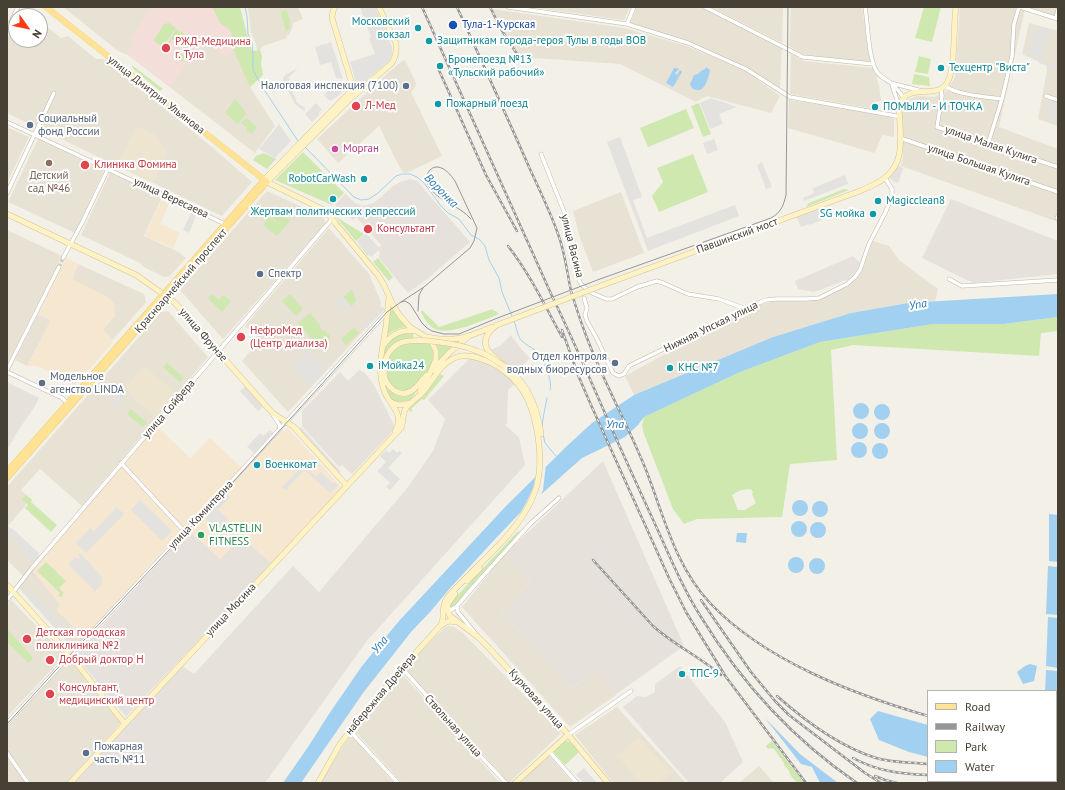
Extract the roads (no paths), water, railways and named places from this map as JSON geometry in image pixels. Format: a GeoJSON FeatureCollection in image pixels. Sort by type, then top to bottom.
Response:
{"type":"FeatureCollection","features":[{"type":"Feature","properties":{"kind":"main road","name":"улица Дмитрия Ульянова"},"geometry":{"type":"LineString","coordinates":[[46,7],[266,181]]}},
{"type":"Feature","properties":{"kind":"main road"},"geometry":{"type":"LineString","coordinates":[[335,7],[332,18],[352,84],[362,89]]}},
{"type":"Feature","properties":{"kind":"main road","name":"Красноармейский проспект"},"geometry":{"type":"LineString","coordinates":[[7,478],[225,224],[298,147],[392,63],[396,54],[396,43],[379,7]]}},
{"type":"Feature","properties":{"kind":"main road"},"geometry":{"type":"LineString","coordinates":[[885,178],[896,166],[898,159],[900,147],[899,107],[903,97],[912,93],[933,91],[943,87],[951,74],[956,7]]}},
{"type":"Feature","properties":{"kind":"main road","name":"Красноармейский проспект"},"geometry":{"type":"LineString","coordinates":[[312,134],[351,91],[352,84]]}},
{"type":"Feature","properties":{"kind":"main road","name":"Павшинский мост"},"geometry":{"type":"LineString","coordinates":[[469,336],[871,186],[885,178]]}},
{"type":"Feature","properties":{"kind":"main road","name":"Красноармейский проспект"},"geometry":{"type":"LineString","coordinates":[[7,472],[266,181]]}},
{"type":"Feature","properties":{"kind":"main road"},"geometry":{"type":"LineString","coordinates":[[266,181],[324,209],[378,275],[384,284],[394,306],[406,322],[417,332]]}},
{"type":"Feature","properties":{"kind":"main road","name":"улица Фрунзе"},"geometry":{"type":"LineString","coordinates":[[7,214],[136,275],[165,295],[175,303],[267,407],[274,414],[294,427],[347,486]]}},
{"type":"Feature","properties":{"kind":"main road"},"geometry":{"type":"LineString","coordinates":[[390,297],[380,357],[380,368],[385,394],[397,411],[399,420],[392,438]]}},
{"type":"Feature","properties":{"kind":"main road","name":"улица Коминтерна"},"geometry":{"type":"LineString","coordinates":[[388,311],[394,306]]}},
{"type":"Feature","properties":{"kind":"main road"},"geometry":{"type":"LineString","coordinates":[[458,623],[449,615],[447,606],[453,596],[529,512],[537,497],[542,477],[543,450],[540,426],[532,399],[521,382],[489,352],[486,347],[486,338],[489,332],[497,325]]}},
{"type":"Feature","properties":{"kind":"main road"},"geometry":{"type":"LineString","coordinates":[[383,346],[389,338],[399,332],[410,330],[426,337],[434,346],[436,356],[435,363],[416,398],[406,409],[401,428],[392,438]]}},
{"type":"Feature","properties":{"kind":"main road"},"geometry":{"type":"LineString","coordinates":[[426,337],[447,340],[469,336]]}},
{"type":"Feature","properties":{"kind":"main road"},"geometry":{"type":"LineString","coordinates":[[385,379],[394,391],[405,393],[413,390],[425,376],[469,336]]}},
{"type":"Feature","properties":{"kind":"main road"},"geometry":{"type":"LineString","coordinates":[[385,394],[385,361],[388,353],[396,345],[402,342],[411,340],[464,346],[485,354],[504,366]]}},
{"type":"Feature","properties":{"kind":"main road"},"geometry":{"type":"LineString","coordinates":[[416,398],[423,392],[439,371],[458,356],[469,356],[489,361],[508,373],[523,390],[530,403],[536,423],[540,450],[540,470],[538,480],[534,494],[526,511],[510,534],[447,598],[443,606],[444,619],[440,625]]}},
{"type":"Feature","properties":{"kind":"main road"},"geometry":{"type":"LineString","coordinates":[[391,402],[399,405],[412,403]]}},
{"type":"Feature","properties":{"kind":"main road","name":"улица Мосина"},"geometry":{"type":"LineString","coordinates":[[70,783],[392,438]]}},
{"type":"Feature","properties":{"kind":"main road"},"geometry":{"type":"LineString","coordinates":[[7,585],[70,655],[125,724]]}},
{"type":"Feature","properties":{"kind":"main road"},"geometry":{"type":"LineString","coordinates":[[440,625],[449,621],[458,623]]}},
{"type":"Feature","properties":{"kind":"main road","name":"Курковая улица"},"geometry":{"type":"LineString","coordinates":[[458,623],[478,637],[509,669],[568,735],[608,783]]}},
{"type":"Feature","properties":{"kind":"main road","name":"набережная Дрейера"},"geometry":{"type":"LineString","coordinates":[[318,783],[340,744],[350,731],[440,625]]}},
{"type":"Feature","properties":{"kind":"main road"},"geometry":{"type":"LineString","coordinates":[[515,783],[568,735]]}},
{"type":"Feature","properties":{"kind":"street"},"geometry":{"type":"LineString","coordinates":[[7,30],[18,7]]}},
{"type":"Feature","properties":{"kind":"street"},"geometry":{"type":"LineString","coordinates":[[508,7],[627,24],[688,43],[746,69],[790,97],[900,117]]}},
{"type":"Feature","properties":{"kind":"street"},"geometry":{"type":"LineString","coordinates":[[627,24],[634,7]]}},
{"type":"Feature","properties":{"kind":"street"},"geometry":{"type":"LineString","coordinates":[[705,7],[803,57],[873,64]]}},
{"type":"Feature","properties":{"kind":"street"},"geometry":{"type":"LineString","coordinates":[[865,7],[873,64],[878,74],[896,87],[903,97]]}},
{"type":"Feature","properties":{"kind":"street"},"geometry":{"type":"LineString","coordinates":[[988,144],[1002,99],[1012,56],[1014,24],[1020,7],[1057,19],[1058,10]]}},
{"type":"Feature","properties":{"kind":"street"},"geometry":{"type":"LineString","coordinates":[[890,83],[925,91]]}},
{"type":"Feature","properties":{"kind":"street"},"geometry":{"type":"LineString","coordinates":[[890,83],[895,92],[899,107]]}},
{"type":"Feature","properties":{"kind":"street"},"geometry":{"type":"LineString","coordinates":[[943,87],[960,92],[1002,99]]}},
{"type":"Feature","properties":{"kind":"street","name":"улица Малая Кулига"},"geometry":{"type":"LineString","coordinates":[[943,87],[937,127],[1058,168]]}},
{"type":"Feature","properties":{"kind":"street"},"geometry":{"type":"LineString","coordinates":[[7,193],[54,94]]}},
{"type":"Feature","properties":{"kind":"street"},"geometry":{"type":"LineString","coordinates":[[1046,96],[1058,100]]}},
{"type":"Feature","properties":{"kind":"street","name":"улица Вересаева"},"geometry":{"type":"LineString","coordinates":[[7,122],[225,224]]}},
{"type":"Feature","properties":{"kind":"street","name":"улица Большая Кулига"},"geometry":{"type":"LineString","coordinates":[[900,138],[1058,192]]}},
{"type":"Feature","properties":{"kind":"street","name":"улица Васина"},"geometry":{"type":"LineString","coordinates":[[540,154],[567,219],[573,242],[579,280],[590,292],[606,299],[612,299],[657,281],[663,282],[688,294],[719,299],[746,309]]}},
{"type":"Feature","properties":{"kind":"street"},"geometry":{"type":"LineString","coordinates":[[63,258],[108,169]]}},
{"type":"Feature","properties":{"kind":"street","name":"Нижняя Упская улица"},"geometry":{"type":"LineString","coordinates":[[584,298],[587,308],[585,315],[587,321],[613,373],[620,376],[624,374],[630,366],[637,362],[758,303],[771,299],[819,298],[847,284],[860,270],[869,244],[892,197],[892,189],[885,178]]}},
{"type":"Feature","properties":{"kind":"street","name":"улица Сойфера"},"geometry":{"type":"LineString","coordinates":[[7,600],[121,463],[332,219]]}},
{"type":"Feature","properties":{"kind":"street"},"geometry":{"type":"LineString","coordinates":[[59,267],[7,371],[62,398],[67,403]]}},
{"type":"Feature","properties":{"kind":"street"},"geometry":{"type":"LineString","coordinates":[[949,279],[962,286],[1058,280]]}},
{"type":"Feature","properties":{"kind":"street","name":"улица Коминтерна"},"geometry":{"type":"LineString","coordinates":[[7,723],[287,422],[388,311]]}},
{"type":"Feature","properties":{"kind":"street"},"geometry":{"type":"LineString","coordinates":[[267,407],[275,418],[280,429]]}},
{"type":"Feature","properties":{"kind":"street"},"geometry":{"type":"LineString","coordinates":[[121,463],[185,532]]}},
{"type":"Feature","properties":{"kind":"street"},"geometry":{"type":"LineString","coordinates":[[447,606],[448,609],[451,610],[457,606],[531,523],[559,498]]}},
{"type":"Feature","properties":{"kind":"street"},"geometry":{"type":"LineString","coordinates":[[457,606],[458,612],[478,637]]}},
{"type":"Feature","properties":{"kind":"street","name":"Ствольная улица"},"geometry":{"type":"LineString","coordinates":[[402,668],[506,783]]}},
{"type":"Feature","properties":{"kind":"street"},"geometry":{"type":"LineString","coordinates":[[568,735],[631,691]]}},
{"type":"Feature","properties":{"kind":"street"},"geometry":{"type":"LineString","coordinates":[[350,731],[398,783]]}},
{"type":"Feature","properties":{"kind":"street"},"geometry":{"type":"LineString","coordinates":[[549,751],[577,783]]}},
{"type":"Feature","properties":{"kind":"street"},"geometry":{"type":"LineString","coordinates":[[7,753],[28,783]]}},
{"type":"Feature","properties":{"kind":"water"},"geometry":{"type":"Polygon","coordinates":[[[706,67],[710,70],[706,83],[700,90],[694,89],[690,84],[694,75],[698,74],[706,67]]]}},
{"type":"Feature","properties":{"kind":"water"},"geometry":{"type":"Polygon","coordinates":[[[674,68],[679,69],[675,73],[677,75],[680,70],[682,72],[673,87],[666,83],[674,68]]]}},
{"type":"Feature","properties":{"kind":"water","name":"Упа"},"geometry":{"type":"Polygon","coordinates":[[[1058,294],[1058,317],[1004,324],[933,324],[820,342],[740,372],[644,417],[625,437],[582,458],[519,514],[411,632],[363,693],[301,783],[283,783],[362,666],[399,621],[507,505],[568,445],[592,423],[634,395],[773,337],[851,313],[908,303],[1058,294]]]}},
{"type":"Feature","properties":{"kind":"water"},"geometry":{"type":"Polygon","coordinates":[[[858,403],[864,403],[869,408],[867,417],[864,419],[858,419],[853,414],[853,408],[858,403]]]}},
{"type":"Feature","properties":{"kind":"water"},"geometry":{"type":"Polygon","coordinates":[[[879,404],[885,404],[890,409],[888,418],[885,420],[879,420],[874,415],[874,409],[879,404]]]}},
{"type":"Feature","properties":{"kind":"water"},"geometry":{"type":"Polygon","coordinates":[[[857,423],[863,423],[868,428],[866,437],[863,439],[857,439],[852,434],[852,428],[857,423]]]}},
{"type":"Feature","properties":{"kind":"water"},"geometry":{"type":"Polygon","coordinates":[[[879,423],[885,423],[890,428],[888,437],[885,439],[879,439],[874,434],[874,428],[879,423]]]}},
{"type":"Feature","properties":{"kind":"water"},"geometry":{"type":"Polygon","coordinates":[[[856,442],[862,442],[867,447],[865,456],[862,458],[856,458],[851,453],[851,447],[856,442]]]}},
{"type":"Feature","properties":{"kind":"water"},"geometry":{"type":"Polygon","coordinates":[[[877,443],[883,443],[888,448],[886,457],[883,459],[877,459],[872,454],[872,448],[877,443]]]}},
{"type":"Feature","properties":{"kind":"water"},"geometry":{"type":"Polygon","coordinates":[[[797,500],[803,500],[808,505],[806,514],[803,516],[797,516],[792,511],[792,505],[797,500]]]}},
{"type":"Feature","properties":{"kind":"water"},"geometry":{"type":"Polygon","coordinates":[[[817,501],[823,501],[828,506],[826,515],[823,517],[817,517],[812,512],[812,506],[817,501]]]}},
{"type":"Feature","properties":{"kind":"water"},"geometry":{"type":"Polygon","coordinates":[[[1049,514],[1058,515],[1058,562],[1049,561],[1049,514]]]}},
{"type":"Feature","properties":{"kind":"water"},"geometry":{"type":"Polygon","coordinates":[[[796,521],[802,521],[807,526],[805,535],[802,537],[796,537],[791,532],[791,526],[796,521]]]}},
{"type":"Feature","properties":{"kind":"water"},"geometry":{"type":"Polygon","coordinates":[[[815,522],[821,522],[826,527],[824,536],[821,538],[815,538],[810,533],[810,527],[815,522]]]}},
{"type":"Feature","properties":{"kind":"water"},"geometry":{"type":"Polygon","coordinates":[[[737,533],[747,533],[746,543],[736,542],[737,533]]]}},
{"type":"Feature","properties":{"kind":"water"},"geometry":{"type":"Polygon","coordinates":[[[793,557],[799,557],[804,562],[802,571],[799,573],[793,573],[788,568],[788,562],[793,557]]]}},
{"type":"Feature","properties":{"kind":"water"},"geometry":{"type":"Polygon","coordinates":[[[814,558],[820,558],[825,563],[823,572],[820,574],[814,574],[809,569],[809,563],[814,558]]]}},
{"type":"Feature","properties":{"kind":"water"},"geometry":{"type":"Polygon","coordinates":[[[1048,566],[1058,567],[1058,615],[1046,614],[1048,566]]]}},
{"type":"Feature","properties":{"kind":"water"},"geometry":{"type":"Polygon","coordinates":[[[1048,617],[1058,618],[1058,668],[1046,666],[1048,617]]]}},
{"type":"Feature","properties":{"kind":"water"},"geometry":{"type":"Polygon","coordinates":[[[1030,664],[1037,666],[1034,681],[1023,684],[1017,672],[1030,664]]]}},
{"type":"Feature","properties":{"kind":"water"},"geometry":{"type":"Polygon","coordinates":[[[1046,670],[1058,671],[1058,710],[1057,690],[1045,690],[1046,670]]]}},
{"type":"Feature","properties":{"kind":"water"},"geometry":{"type":"Polygon","coordinates":[[[878,711],[927,725],[927,757],[909,752],[879,740],[870,719],[878,711]]]}},
{"type":"Feature","properties":{"kind":"water"},"geometry":{"type":"Polygon","coordinates":[[[765,718],[800,754],[838,783],[820,783],[812,767],[801,764],[765,718]]]}},
{"type":"Feature","properties":{"kind":"waterway","name":"Воронка"},"geometry":{"type":"LineString","coordinates":[[245,7],[248,34],[252,43],[253,70],[298,141]]}},
{"type":"Feature","properties":{"kind":"waterway","name":"Воронка"},"geometry":{"type":"LineString","coordinates":[[305,147],[354,197],[361,200],[369,199],[378,193],[396,176],[410,174],[417,177],[424,183],[441,206],[448,213],[459,219],[471,235],[479,239],[485,246],[489,260],[499,278],[502,292],[512,316]]}},
{"type":"Feature","properties":{"kind":"waterway","name":"Воронка"},"geometry":{"type":"LineString","coordinates":[[514,321],[520,339],[535,350],[544,363],[549,375],[551,386],[550,390]]}},
{"type":"Feature","properties":{"kind":"waterway","name":"Воронка"},"geometry":{"type":"LineString","coordinates":[[542,426],[547,398]]}},
{"type":"Feature","properties":{"kind":"waterway","name":"Воронка"},"geometry":{"type":"LineString","coordinates":[[543,434],[545,443],[556,456]]}},
{"type":"Feature","properties":{"kind":"tunnel"},"geometry":{"type":"LineString","coordinates":[[59,267],[63,258]]}},
{"type":"Feature","properties":{"kind":"tram line"},"geometry":{"type":"LineString","coordinates":[[401,302],[405,301],[410,304],[422,323],[432,331],[444,334],[459,334],[600,279],[771,218],[777,214],[784,203],[786,195],[788,7]]}},
{"type":"Feature","properties":{"kind":"tram line"},"geometry":{"type":"LineString","coordinates":[[7,724],[66,659],[223,493],[387,312],[424,287],[470,248],[474,241],[477,228],[455,181],[445,170],[438,167],[432,168],[427,176],[427,182],[432,191],[443,200],[461,210],[471,219]]}},
{"type":"Feature","properties":{"kind":"tram line"},"geometry":{"type":"LineString","coordinates":[[418,311],[419,295],[423,288]]}},
{"type":"Feature","properties":{"kind":"railway"},"geometry":{"type":"LineString","coordinates":[[422,7],[686,592],[717,641],[751,687],[791,729],[812,748],[857,783]]}},
{"type":"Feature","properties":{"kind":"railway"},"geometry":{"type":"LineString","coordinates":[[457,7],[552,217],[566,262],[571,291],[580,320],[606,383],[639,452],[679,557],[698,589],[732,624],[783,658],[841,686],[927,716]]}},
{"type":"Feature","properties":{"kind":"railway"},"geometry":{"type":"LineString","coordinates":[[490,7],[501,29],[522,62]]}},
{"type":"Feature","properties":{"kind":"railway"},"geometry":{"type":"LineString","coordinates":[[438,68],[486,175],[517,231]]}},
{"type":"Feature","properties":{"kind":"railway"},"geometry":{"type":"LineString","coordinates":[[508,246],[530,279],[562,337]]}},
{"type":"Feature","properties":{"kind":"railway"},"geometry":{"type":"LineString","coordinates":[[562,330],[578,375],[591,405],[669,578],[686,612],[726,677],[806,783]]}},
{"type":"Feature","properties":{"kind":"railway"},"geometry":{"type":"LineString","coordinates":[[593,560],[653,626],[721,675]]}},
{"type":"Feature","properties":{"kind":"railway"},"geometry":{"type":"LineString","coordinates":[[701,600],[751,672],[775,701],[789,715],[865,773],[881,783]]}},
{"type":"Feature","properties":{"kind":"railway"},"geometry":{"type":"LineString","coordinates":[[777,696],[811,723],[836,740],[863,753],[888,761],[927,764]]}},
{"type":"Feature","properties":{"kind":"railway"},"geometry":{"type":"LineString","coordinates":[[853,758],[880,769],[908,774],[927,775]]}},
{"type":"Feature","properties":{"kind":"railway"},"geometry":{"type":"LineString","coordinates":[[875,776],[897,783]]}},
{"type":"Feature","properties":{"kind":"railway"},"geometry":{"type":"LineString","coordinates":[[1000,782],[1015,783]]}},
{"type":"Feature","properties":{"kind":"railway"},"geometry":{"type":"LineString","coordinates":[[1029,782],[1044,783]]}},
{"type":"Feature","properties":{"kind":"place","name":"Тула-1-Курская"},"geometry":{"type":"Point","coordinates":[453,25]}},
{"type":"Feature","properties":{"kind":"place","name":"Московский вокзал"},"geometry":{"type":"Point","coordinates":[418,28]}},
{"type":"Feature","properties":{"kind":"place","name":"Защитникам города-героя Тулы в годы ВОВ"},"geometry":{"type":"Point","coordinates":[429,41]}},
{"type":"Feature","properties":{"kind":"place","name":"РЖД-Медицина г. Тула"},"geometry":{"type":"Point","coordinates":[166,48]}},
{"type":"Feature","properties":{"kind":"place","name":"Бронепоезд №13 «Тульский рабочий»"},"geometry":{"type":"Point","coordinates":[440,66]}},
{"type":"Feature","properties":{"kind":"place","name":"Техцентр \"Виста\""},"geometry":{"type":"Point","coordinates":[941,68]}},
{"type":"Feature","properties":{"kind":"place","name":"Налоговая инспекция (7100)"},"geometry":{"type":"Point","coordinates":[406,86]}},
{"type":"Feature","properties":{"kind":"place","name":"Пожарный поезд"},"geometry":{"type":"Point","coordinates":[438,104]}},
{"type":"Feature","properties":{"kind":"place","name":"Л-Мед"},"geometry":{"type":"Point","coordinates":[356,106]}},
{"type":"Feature","properties":{"kind":"place","name":"ПОМЫЛИ - И ТОЧКА"},"geometry":{"type":"Point","coordinates":[875,107]}},
{"type":"Feature","properties":{"kind":"place","name":"Социальный фонд России"},"geometry":{"type":"Point","coordinates":[30,125]}},
{"type":"Feature","properties":{"kind":"place","name":"Морган"},"geometry":{"type":"Point","coordinates":[335,149]}},
{"type":"Feature","properties":{"kind":"place","name":"Детский сад №46"},"geometry":{"type":"Point","coordinates":[49,163]}},
{"type":"Feature","properties":{"kind":"place","name":"Клиника Фомина"},"geometry":{"type":"Point","coordinates":[85,165]}},
{"type":"Feature","properties":{"kind":"place","name":"RobotCarWash"},"geometry":{"type":"Point","coordinates":[364,179]}},
{"type":"Feature","properties":{"kind":"place","name":"Жертвам политических репрессий"},"geometry":{"type":"Point","coordinates":[333,199]}},
{"type":"Feature","properties":{"kind":"place","name":"Magicclean8"},"geometry":{"type":"Point","coordinates":[878,201]}},
{"type":"Feature","properties":{"kind":"place","name":"SG мойка"},"geometry":{"type":"Point","coordinates":[873,214]}},
{"type":"Feature","properties":{"kind":"place","name":"Консультант"},"geometry":{"type":"Point","coordinates":[368,229]}},
{"type":"Feature","properties":{"kind":"place","name":"Спектр"},"geometry":{"type":"Point","coordinates":[260,274]}},
{"type":"Feature","properties":{"kind":"place","name":"НефроМед (Центр диализа)"},"geometry":{"type":"Point","coordinates":[241,337]}},
{"type":"Feature","properties":{"kind":"place","name":"Отдел контроля водных биоресурсов"},"geometry":{"type":"Point","coordinates":[615,363]}},
{"type":"Feature","properties":{"kind":"place","name":"iМойка24"},"geometry":{"type":"Point","coordinates":[370,366]}},
{"type":"Feature","properties":{"kind":"place","name":"КНС №7"},"geometry":{"type":"Point","coordinates":[670,368]}},
{"type":"Feature","properties":{"kind":"place","name":"Модельное агенство LINDA"},"geometry":{"type":"Point","coordinates":[42,383]}},
{"type":"Feature","properties":{"kind":"place","name":"Военкомат"},"geometry":{"type":"Point","coordinates":[257,465]}},
{"type":"Feature","properties":{"kind":"place","name":"VLASTELIN FITNESS"},"geometry":{"type":"Point","coordinates":[201,535]}},
{"type":"Feature","properties":{"kind":"place","name":"Детская городская поликлиника №2"},"geometry":{"type":"Point","coordinates":[27,639]}},
{"type":"Feature","properties":{"kind":"place","name":"Добрый доктор Н"},"geometry":{"type":"Point","coordinates":[50,660]}},
{"type":"Feature","properties":{"kind":"place","name":"ТПС-9"},"geometry":{"type":"Point","coordinates":[682,674]}},
{"type":"Feature","properties":{"kind":"place","name":"Консультант, медицинский центр"},"geometry":{"type":"Point","coordinates":[50,694]}},
{"type":"Feature","properties":{"kind":"place","name":"Пожарная часть №11"},"geometry":{"type":"Point","coordinates":[86,753]}}]}
